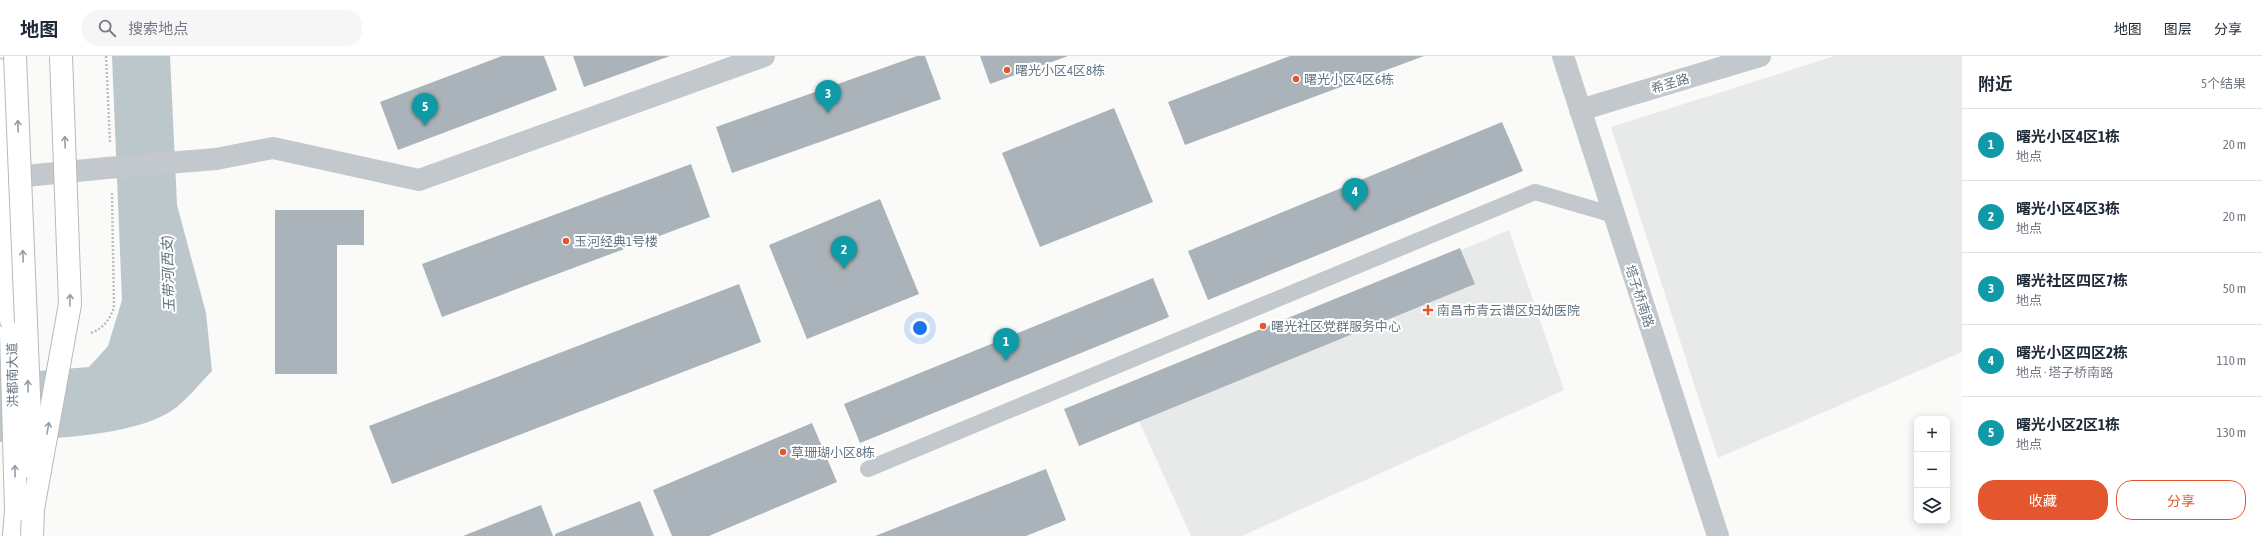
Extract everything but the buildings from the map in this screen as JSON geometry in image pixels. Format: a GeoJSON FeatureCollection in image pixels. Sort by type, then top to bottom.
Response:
{"type":"FeatureCollection","features":[{"type":"Feature","properties":{"kind":"main road"},"geometry":{"type":"LineString","coordinates":[[15,56],[24,509],[32,536]]}},
{"type":"Feature","properties":{"kind":"main road"},"geometry":{"type":"LineString","coordinates":[[24,509],[70,304],[61,56]]}},
{"type":"Feature","properties":{"kind":"main road","name":"洪都南大道"},"geometry":{"type":"LineString","coordinates":[[0,70],[11,320],[24,509],[14,536]]}},
{"type":"Feature","properties":{"kind":"street"},"geometry":{"type":"LineString","coordinates":[[5,178],[216,159],[273,148],[419,180],[764,56]]}},
{"type":"Feature","properties":{"kind":"street","name":"塔子桥南路"},"geometry":{"type":"LineString","coordinates":[[1563,56],[1718,536]]}},
{"type":"Feature","properties":{"kind":"street","name":"希圣路"},"geometry":{"type":"LineString","coordinates":[[1580,110],[1760,56]]}},
{"type":"Feature","properties":{"kind":"lane"},"geometry":{"type":"LineString","coordinates":[[868,469],[1536,192],[1614,215]]}},
{"type":"Feature","properties":{"kind":"shaded area"},"geometry":{"type":"Polygon","coordinates":[[[1835,56],[1962,56],[1962,352],[1718,458],[1611,127],[1835,56]]]}},
{"type":"Feature","properties":{"kind":"shaded area","name":"南昌市青云谱区妇幼医院"},"geometry":{"type":"Polygon","coordinates":[[[1509,230],[1564,390],[1242,536],[1191,536],[1126,392],[1509,230]]]}},
{"type":"Feature","properties":{"kind":"water","name":"玉带河(西支)"},"geometry":{"type":"Polygon","coordinates":[[[112,56],[170,56],[177,205],[206,313],[212,371],[178,406],[162,416],[141,424],[93,434],[0,442],[0,374],[89,367],[108,346],[122,300],[112,56]]]}},
{"type":"Feature","properties":{"kind":"place","name":"曙光小区4区8栋"},"geometry":{"type":"Point","coordinates":[1007,70]}},
{"type":"Feature","properties":{"kind":"place","name":"曙光小区4区6栋"},"geometry":{"type":"Point","coordinates":[1296,79]}},
{"type":"Feature","properties":{"kind":"place","name":"曙光社区四区7栋"},"geometry":{"type":"Point","coordinates":[828,113]}},
{"type":"Feature","properties":{"kind":"place","name":"曙光小区2区1栋"},"geometry":{"type":"Point","coordinates":[425,126]}},
{"type":"Feature","properties":{"kind":"place","name":"曙光小区四区2栋"},"geometry":{"type":"Point","coordinates":[1355,211]}},
{"type":"Feature","properties":{"kind":"place","name":"玉河经典1号楼"},"geometry":{"type":"Point","coordinates":[566,241]}},
{"type":"Feature","properties":{"kind":"place","name":"曙光小区4区3栋"},"geometry":{"type":"Point","coordinates":[844,269]}},
{"type":"Feature","properties":{"kind":"place","name":"南昌市青云谱区妇幼医院"},"geometry":{"type":"Point","coordinates":[1428,310]}},
{"type":"Feature","properties":{"kind":"place","name":"曙光社区党群服务中心"},"geometry":{"type":"Point","coordinates":[1263,326]}},
{"type":"Feature","properties":{"kind":"place","name":"曙光小区4区1栋"},"geometry":{"type":"Point","coordinates":[1006,361]}},
{"type":"Feature","properties":{"kind":"place","name":"草珊瑚小区8栋"},"geometry":{"type":"Point","coordinates":[783,452]}}]}
